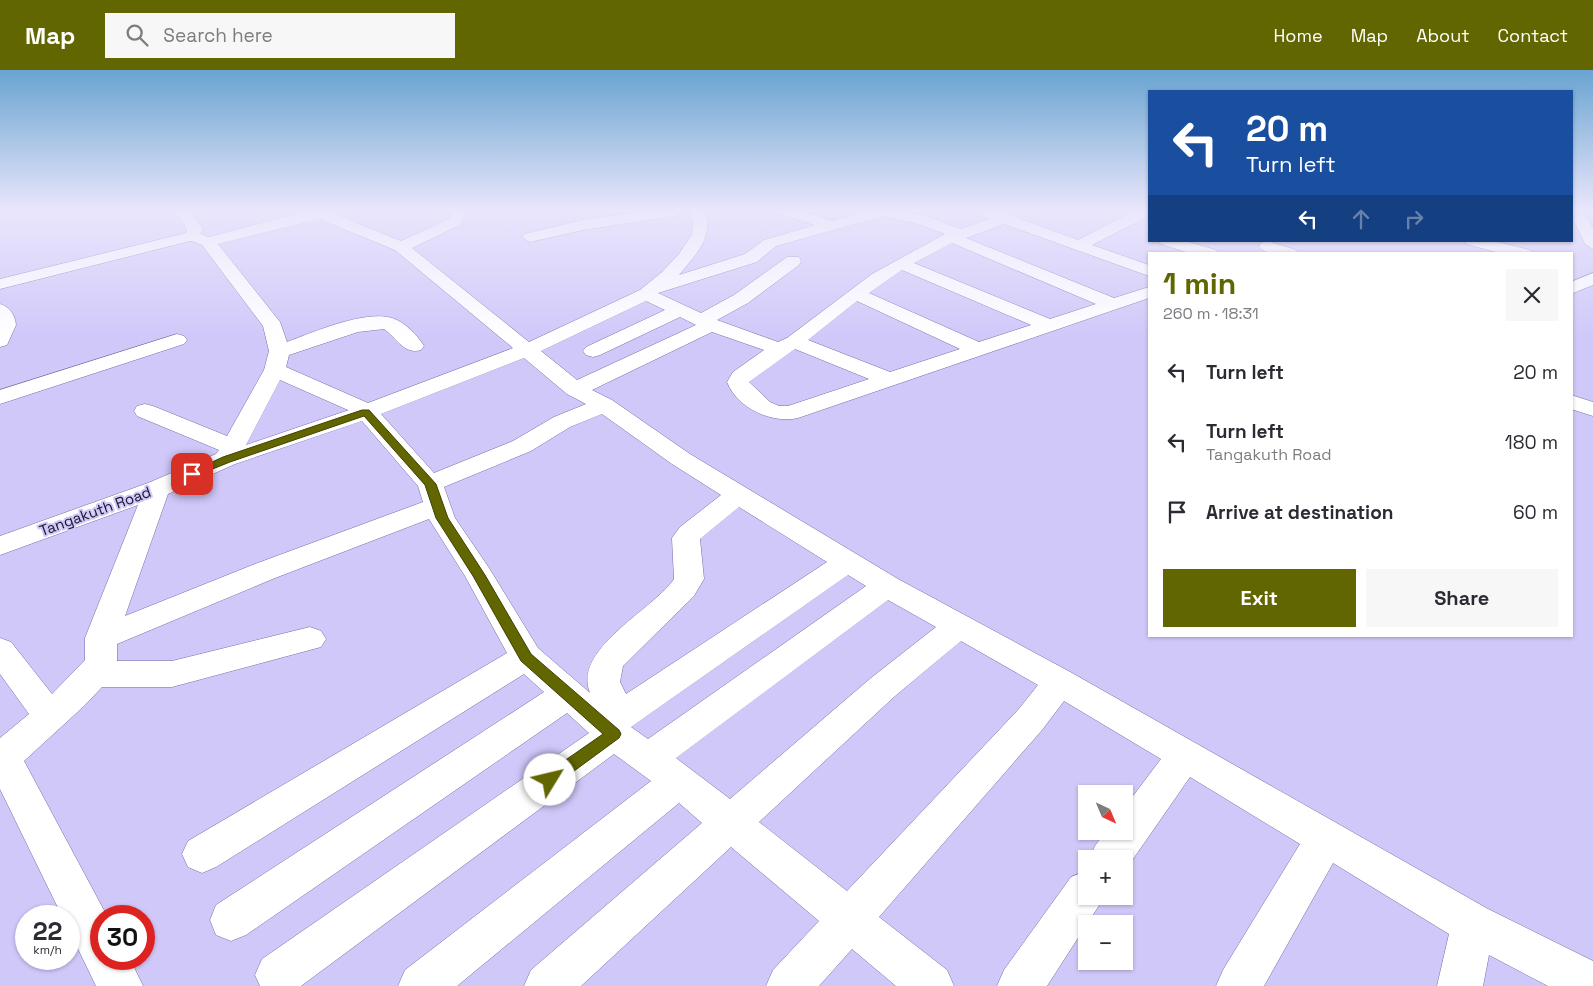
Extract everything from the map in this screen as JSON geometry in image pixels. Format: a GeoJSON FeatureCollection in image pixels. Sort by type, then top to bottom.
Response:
{"type":"FeatureCollection","features":[{"type":"Feature","properties":{"kind":"street"},"geometry":{"type":"LineString","coordinates":[[0,284],[134,254]]}},
{"type":"Feature","properties":{"kind":"street"},"geometry":{"type":"LineString","coordinates":[[145,411],[230,453],[277,360],[273,326],[212,254]]}},
{"type":"Feature","properties":{"kind":"street"},"geometry":{"type":"LineString","coordinates":[[409,254],[575,389],[604,405],[680,459],[887,586],[1060,682],[1473,924],[1593,985]]}},
{"type":"Feature","properties":{"kind":"street"},"geometry":{"type":"LineString","coordinates":[[650,291],[687,254]]}},
{"type":"Feature","properties":{"kind":"street"},"geometry":{"type":"LineString","coordinates":[[650,291],[751,258],[756,254]]}},
{"type":"Feature","properties":{"kind":"street"},"geometry":{"type":"LineString","coordinates":[[921,254],[856,294],[741,377],[738,382],[740,387],[768,410],[778,414],[790,413],[1148,292]]}},
{"type":"Feature","properties":{"kind":"street"},"geometry":{"type":"LineString","coordinates":[[996,254],[1113,304]]}},
{"type":"Feature","properties":{"kind":"street"},"geometry":{"type":"LineString","coordinates":[[1103,254],[1148,271]]}},
{"type":"Feature","properties":{"kind":"street"},"geometry":{"type":"LineString","coordinates":[[575,389],[622,369],[707,323],[793,261]]}},
{"type":"Feature","properties":{"kind":"street"},"geometry":{"type":"LineString","coordinates":[[902,264],[1050,326]]}},
{"type":"Feature","properties":{"kind":"street"},"geometry":{"type":"LineString","coordinates":[[1573,288],[1593,278]]}},
{"type":"Feature","properties":{"kind":"street"},"geometry":{"type":"LineString","coordinates":[[650,291],[680,310],[707,323],[786,345],[891,380]]}},
{"type":"Feature","properties":{"kind":"street","name":"Tangakuth Road"},"geometry":{"type":"LineString","coordinates":[[0,546],[157,489],[230,453],[366,412],[528,350],[650,291]]}},
{"type":"Feature","properties":{"kind":"street"},"geometry":{"type":"LineString","coordinates":[[856,294],[979,350]]}},
{"type":"Feature","properties":{"kind":"street"},"geometry":{"type":"LineString","coordinates":[[0,310],[7,322],[6,330],[0,341]]}},
{"type":"Feature","properties":{"kind":"street"},"geometry":{"type":"LineString","coordinates":[[593,351],[680,310]]}},
{"type":"Feature","properties":{"kind":"street"},"geometry":{"type":"LineString","coordinates":[[277,360],[362,324],[381,321],[393,327],[414,346]]}},
{"type":"Feature","properties":{"kind":"street"},"geometry":{"type":"LineString","coordinates":[[0,397],[177,340]]}},
{"type":"Feature","properties":{"kind":"street"},"geometry":{"type":"LineString","coordinates":[[277,360],[366,412],[434,495],[442,518],[479,575],[526,657],[568,694],[613,725],[663,770],[931,986]]}},
{"type":"Feature","properties":{"kind":"street"},"geometry":{"type":"LineString","coordinates":[[1573,403],[1593,409]]}},
{"type":"Feature","properties":{"kind":"street"},"geometry":{"type":"LineString","coordinates":[[101,638],[265,571],[434,495],[562,422],[604,405]]}},
{"type":"Feature","properties":{"kind":"street"},"geometry":{"type":"LineString","coordinates":[[90,928],[1,759],[48,715],[72,697],[94,674],[101,660],[101,638],[157,489]]}},
{"type":"Feature","properties":{"kind":"street"},"geometry":{"type":"LineString","coordinates":[[613,725],[602,680],[610,659],[682,589],[689,579],[684,543],[690,532],[739,494]]}},
{"type":"Feature","properties":{"kind":"street"},"geometry":{"type":"LineString","coordinates":[[278,975],[613,725],[849,561]]}},
{"type":"Feature","properties":{"kind":"street"},"geometry":{"type":"LineString","coordinates":[[420,986],[663,770],[887,586]]}},
{"type":"Feature","properties":{"kind":"street"},"geometry":{"type":"LineString","coordinates":[[547,986],[883,687],[958,626]]}},
{"type":"Feature","properties":{"kind":"street"},"geometry":{"type":"LineString","coordinates":[[94,674],[172,674],[310,639]]}},
{"type":"Feature","properties":{"kind":"street"},"geometry":{"type":"LineString","coordinates":[[0,650],[48,715]]}},
{"type":"Feature","properties":{"kind":"street"},"geometry":{"type":"LineString","coordinates":[[202,854],[526,657]]}},
{"type":"Feature","properties":{"kind":"street"},"geometry":{"type":"LineString","coordinates":[[789,986],[1030,720],[1060,682]]}},
{"type":"Feature","properties":{"kind":"street"},"geometry":{"type":"LineString","coordinates":[[231,920],[568,694]]}},
{"type":"Feature","properties":{"kind":"street"},"geometry":{"type":"LineString","coordinates":[[1116,850],[1185,755]]}},
{"type":"Feature","properties":{"kind":"street"},"geometry":{"type":"LineString","coordinates":[[1239,986],[1326,837]]}},
{"type":"Feature","properties":{"kind":"street"},"geometry":{"type":"LineString","coordinates":[[1020,986],[1078,903]]}},
{"type":"Feature","properties":{"kind":"street"},"geometry":{"type":"LineString","coordinates":[[1460,986],[1473,924]]}},
{"type":"Feature","properties":{"kind":"street"},"geometry":{"type":"LineString","coordinates":[[112,970],[120,986]]}},
{"type":"Feature","properties":{"kind":"route"},"geometry":{"type":"LineString","coordinates":[[192,474],[226,460],[366,412],[430,484],[442,518],[479,575],[526,657],[614,734],[550,780]]}}]}
